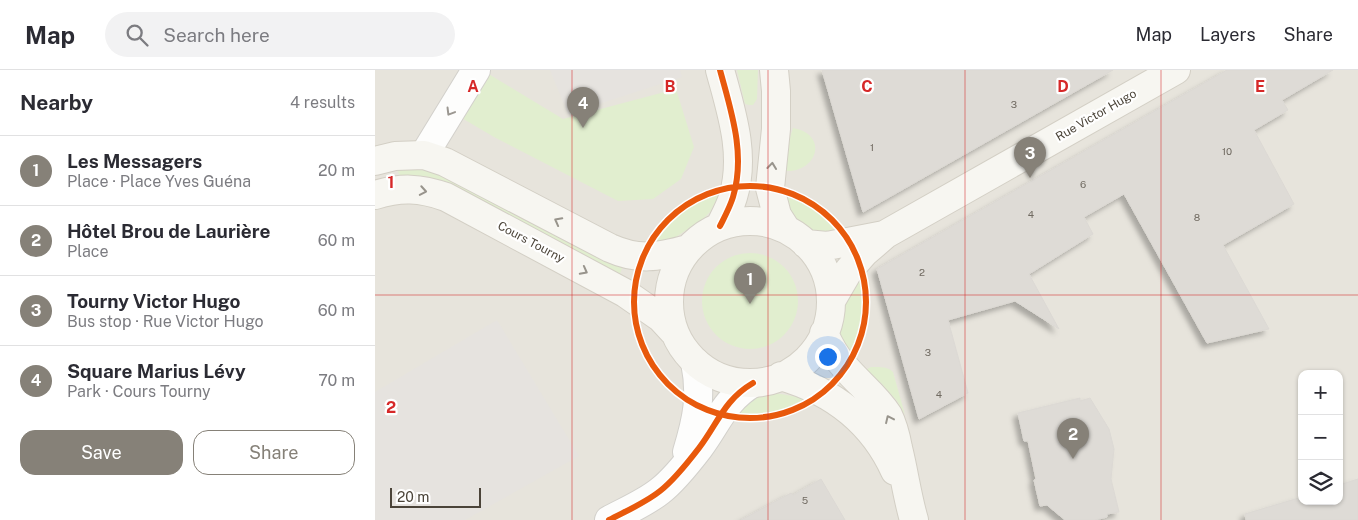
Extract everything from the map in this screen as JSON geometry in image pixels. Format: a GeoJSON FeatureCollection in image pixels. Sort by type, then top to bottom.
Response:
{"type":"FeatureCollection","features":[{"type":"Feature","properties":{"kind":"main road"},"geometry":{"type":"LineString","coordinates":[[719,70],[734,124],[738,160],[733,195],[720,226]]}},
{"type":"Feature","properties":{"kind":"main road"},"geometry":{"type":"LineString","coordinates":[[774,70],[776,129],[770,188],[777,215],[820,260],[828,280],[831,301],[824,333],[821,341],[810,356],[797,368],[768,381],[753,383],[732,381],[713,374],[695,362],[681,346],[673,331],[669,307],[670,286],[677,267],[688,249],[703,236],[720,226],[753,220],[770,223],[796,236]]}},
{"type":"Feature","properties":{"kind":"main road","name":"Rue Victor Hugo"},"geometry":{"type":"LineString","coordinates":[[831,301],[849,270],[864,253],[886,234],[1169,72]]}},
{"type":"Feature","properties":{"kind":"main road"},"geometry":{"type":"LineString","coordinates":[[375,162],[395,156],[424,155],[445,162],[623,254],[653,256],[688,249]]}},
{"type":"Feature","properties":{"kind":"main road","name":"Cours Tourny"},"geometry":{"type":"LineString","coordinates":[[375,195],[391,190],[413,189],[432,192],[446,198],[625,292],[661,318],[673,331]]}},
{"type":"Feature","properties":{"kind":"main road","name":"Rue Victor Hugo"},"geometry":{"type":"LineString","coordinates":[[796,236],[827,246],[886,234]]}},
{"type":"Feature","properties":{"kind":"main road"},"geometry":{"type":"LineString","coordinates":[[824,333],[829,346],[836,356],[877,400],[889,417],[895,435],[911,510]]}},
{"type":"Feature","properties":{"kind":"main road"},"geometry":{"type":"LineString","coordinates":[[781,376],[795,380],[830,396],[862,422],[891,462],[911,510]]}},
{"type":"Feature","properties":{"kind":"street"},"geometry":{"type":"LineString","coordinates":[[424,155],[476,70]]}},
{"type":"Feature","properties":{"kind":"street"},"geometry":{"type":"LineString","coordinates":[[679,472],[687,452],[697,414],[699,386],[695,362]]}},
{"type":"Feature","properties":{"kind":"street"},"geometry":{"type":"LineString","coordinates":[[609,520],[659,492],[667,485],[700,447],[727,405],[740,392],[753,383]]}},
{"type":"Feature","properties":{"kind":"shaded area"},"geometry":{"type":"Polygon","coordinates":[[[375,70],[1358,70],[1358,520],[375,520],[375,70]]]}},
{"type":"Feature","properties":{"kind":"shaded area"},"geometry":{"type":"Polygon","coordinates":[[[550,70],[680,70],[682,77],[568,114],[550,70]]]}},
{"type":"Feature","properties":{"kind":"shaded area"},"geometry":{"type":"Polygon","coordinates":[[[497,320],[579,456],[465,520],[375,520],[375,392],[497,320]]]}},
{"type":"Feature","properties":{"kind":"green space"},"geometry":{"type":"Polygon","coordinates":[[[737,70],[758,70],[757,99],[753,105],[745,104],[737,70]]]}},
{"type":"Feature","properties":{"kind":"green space"},"geometry":{"type":"Polygon","coordinates":[[[487,73],[563,119],[676,89],[694,147],[681,179],[653,199],[618,201],[494,137],[460,117],[487,73]]]}},
{"type":"Feature","properties":{"kind":"green space"},"geometry":{"type":"Polygon","coordinates":[[[793,128],[805,132],[812,139],[815,146],[814,155],[810,162],[802,168],[792,171],[779,170],[793,128]]]}},
{"type":"Feature","properties":{"kind":"green space"},"geometry":{"type":"Polygon","coordinates":[[[407,168],[440,173],[623,265],[620,274],[443,181],[425,176],[400,177],[397,169],[407,168]]]}},
{"type":"Feature","properties":{"kind":"green space"},"geometry":{"type":"Polygon","coordinates":[[[712,195],[719,195],[710,212],[703,219],[673,239],[657,243],[656,240],[673,219],[687,207],[712,195]]]}},
{"type":"Feature","properties":{"kind":"green space"},"geometry":{"type":"Polygon","coordinates":[[[784,197],[808,204],[816,209],[829,221],[838,235],[815,233],[797,219],[787,206],[784,197]]]}},
{"type":"Feature","properties":{"kind":"green space"},"geometry":{"type":"Polygon","coordinates":[[[750,253],[768,256],[784,267],[795,283],[798,301],[795,319],[784,335],[768,346],[750,349],[732,346],[716,335],[705,319],[702,301],[705,283],[716,267],[732,256],[750,253]]]}},
{"type":"Feature","properties":{"kind":"green space"},"geometry":{"type":"Polygon","coordinates":[[[860,281],[861,319],[857,337],[850,354],[843,343],[840,333],[845,304],[853,288],[860,281]]]}},
{"type":"Feature","properties":{"kind":"green space"},"geometry":{"type":"Polygon","coordinates":[[[871,367],[886,368],[893,372],[905,415],[897,401],[882,384],[865,370],[871,367]]]}},
{"type":"Feature","properties":{"kind":"green space"},"geometry":{"type":"Polygon","coordinates":[[[775,393],[805,399],[780,410],[760,415],[741,415],[734,412],[757,395],[775,393]]]}},
{"type":"Feature","properties":{"kind":"building"},"geometry":{"type":"Polygon","coordinates":[[[822,70],[1113,70],[863,212],[822,70]]]}},
{"type":"Feature","properties":{"kind":"building"},"geometry":{"type":"Polygon","coordinates":[[[1227,70],[1333,70],[1282,100],[1288,110],[1254,130],[1294,204],[1223,245],[1269,329],[1207,343],[1124,194],[1084,217],[1093,234],[1029,274],[1059,329],[1015,301],[948,320],[968,393],[919,419],[877,269],[1227,70]]]}},
{"type":"Feature","properties":{"kind":"building"},"geometry":{"type":"Polygon","coordinates":[[[1080,398],[1080,401],[1090,398],[1109,429],[1114,449],[1111,479],[1119,512],[1107,514],[1107,517],[1095,520],[1065,520],[1047,505],[1040,506],[1028,441],[1024,441],[1018,413],[1080,398]]]}},
{"type":"Feature","properties":{"kind":"building"},"geometry":{"type":"Polygon","coordinates":[[[821,479],[845,520],[741,520],[791,493],[793,495],[821,479]]]}},
{"type":"Feature","properties":{"kind":"building"},"geometry":{"type":"Polygon","coordinates":[[[1358,479],[1358,520],[1246,520],[1245,514],[1298,498],[1298,505],[1343,505],[1343,484],[1358,479]]]}},
{"type":"Feature","properties":{"kind":"cycle path"},"geometry":{"type":"LineString","coordinates":[[720,70],[736,133],[738,165],[733,197],[720,226]]}},
{"type":"Feature","properties":{"kind":"cycle path"},"geometry":{"type":"LineString","coordinates":[[750,186],[773,188],[794,195],[805,200],[832,220],[852,247],[857,258],[864,279],[866,302],[864,325],[857,346],[852,357],[832,384],[805,404],[794,409],[773,416],[750,418],[727,416],[706,409],[695,404],[668,384],[648,357],[643,346],[636,325],[634,302],[636,279],[643,258],[648,247],[668,220],[695,200],[706,195],[727,188],[750,186]]}},
{"type":"Feature","properties":{"kind":"cycle path"},"geometry":{"type":"LineString","coordinates":[[609,520],[635,507],[665,487],[681,471],[706,439],[728,404],[753,383]]}},
{"type":"Feature","properties":{"kind":"place","name":"Square Marius Lévy"},"geometry":{"type":"Point","coordinates":[583,128]}},
{"type":"Feature","properties":{"kind":"place","name":"Tourny Victor Hugo"},"geometry":{"type":"Point","coordinates":[1030,178]}},
{"type":"Feature","properties":{"kind":"place","name":"Les Messagers"},"geometry":{"type":"Point","coordinates":[750,304]}},
{"type":"Feature","properties":{"kind":"place","name":"Hôtel Brou de Laurière"},"geometry":{"type":"Point","coordinates":[1073,459]}}]}
